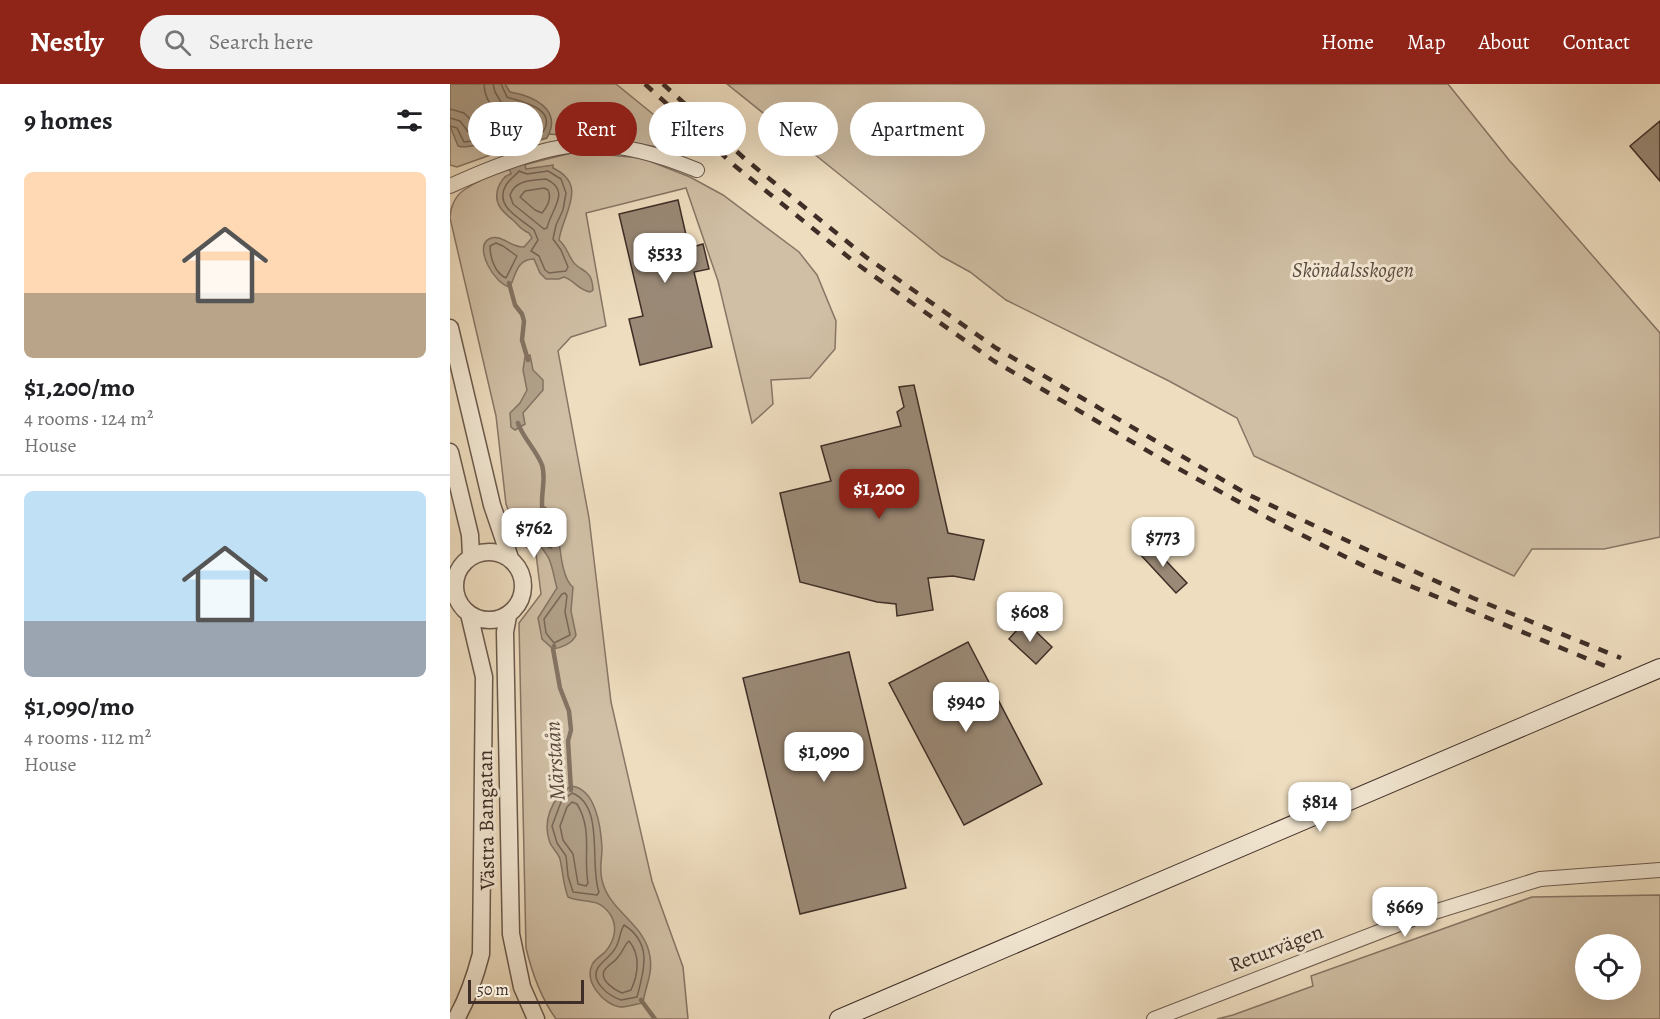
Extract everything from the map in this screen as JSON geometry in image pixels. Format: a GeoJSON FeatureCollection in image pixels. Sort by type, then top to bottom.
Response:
{"type":"FeatureCollection","features":[{"type":"Feature","properties":{"kind":"main road"},"geometry":{"type":"LineString","coordinates":[[839,1019],[1660,668]]}},
{"type":"Feature","properties":{"kind":"street"},"geometry":{"type":"LineString","coordinates":[[450,186],[526,157],[562,147],[582,145],[638,150],[697,170]]}},
{"type":"Feature","properties":{"kind":"street","name":"Västra Bangatan"},"geometry":{"type":"LineString","coordinates":[[450,327],[492,505],[510,558],[519,567],[524,580],[523,594],[518,606],[508,616],[506,632],[511,934],[522,987],[536,1019]]}},
{"type":"Feature","properties":{"kind":"street"},"geometry":{"type":"LineString","coordinates":[[450,452],[470,535],[471,556],[484,552],[497,552],[510,558]]}},
{"type":"Feature","properties":{"kind":"street","name":"Västra Bangatan"},"geometry":{"type":"LineString","coordinates":[[456,1019],[474,981],[481,954],[484,677],[469,614],[460,604],[455,592],[458,572],[471,556]]}},
{"type":"Feature","properties":{"kind":"street"},"geometry":{"type":"LineString","coordinates":[[469,614],[482,620],[495,621],[508,616]]}},
{"type":"Feature","properties":{"kind":"street","name":"Returvägen"},"geometry":{"type":"LineString","coordinates":[[1154,1019],[1415,918],[1540,879],[1660,870]]}},
{"type":"Feature","properties":{"kind":"green space"},"geometry":{"type":"Polygon","coordinates":[[[450,84],[616,84],[649,111],[649,146],[637,143],[637,102],[555,102],[555,134],[543,136],[543,102],[468,102],[468,156],[488,156],[457,167],[450,165],[450,84]]]}},
{"type":"Feature","properties":{"kind":"green space","name":"Sköndalsskogen"},"geometry":{"type":"Polygon","coordinates":[[[727,84],[1448,84],[1509,160],[1660,333],[1660,537],[1604,549],[1532,549],[1514,576],[1254,456],[1237,418],[1169,381],[1006,300],[970,272],[941,256],[817,156],[838,156],[838,102],[758,102],[758,109],[727,84]]]}},
{"type":"Feature","properties":{"kind":"green space"},"geometry":{"type":"Polygon","coordinates":[[[560,156],[620,156],[642,158],[690,177],[723,195],[799,252],[817,275],[836,321],[835,349],[810,378],[771,380],[773,404],[752,423],[718,281],[686,188],[586,213],[606,326],[571,337],[558,351],[589,518],[611,702],[652,881],[683,967],[688,1019],[556,1019],[538,985],[526,948],[519,623],[541,594],[536,554],[520,542],[506,504],[496,416],[450,218],[454,202],[464,190],[489,177],[560,156]]]}},
{"type":"Feature","properties":{"kind":"green space"},"geometry":{"type":"Polygon","coordinates":[[[1660,895],[1660,1019],[1217,1019],[1313,986],[1311,976],[1532,897],[1660,895]]]}},
{"type":"Feature","properties":{"kind":"water"},"geometry":{"type":"Polygon","coordinates":[[[450,84],[505,84],[510,92],[537,102],[468,102],[468,147],[458,146],[450,126],[450,84]]]}},
{"type":"Feature","properties":{"kind":"water"},"geometry":{"type":"Polygon","coordinates":[[[543,106],[551,119],[551,128],[547,138],[543,139],[543,106]]]}},
{"type":"Feature","properties":{"kind":"water"},"geometry":{"type":"Polygon","coordinates":[[[505,156],[523,156],[526,169],[553,165],[553,168],[564,175],[570,183],[571,200],[559,240],[575,264],[588,273],[593,290],[586,291],[564,277],[546,279],[540,273],[534,259],[521,264],[510,287],[504,285],[493,273],[483,250],[489,239],[498,238],[524,247],[532,238],[506,214],[498,203],[499,185],[505,177],[511,174],[505,156]]]}},
{"type":"Feature","properties":{"kind":"water"},"geometry":{"type":"Polygon","coordinates":[[[530,355],[533,370],[543,380],[543,390],[523,413],[525,424],[515,430],[511,427],[510,413],[520,403],[527,390],[523,370],[525,357],[530,355]]]}},
{"type":"Feature","properties":{"kind":"water"},"geometry":{"type":"Polygon","coordinates":[[[545,507],[555,515],[562,565],[568,582],[573,587],[571,611],[576,635],[566,645],[553,649],[542,639],[538,618],[557,588],[552,566],[532,533],[531,527],[535,514],[545,507]]]}},
{"type":"Feature","properties":{"kind":"water"},"geometry":{"type":"Polygon","coordinates":[[[571,786],[579,788],[586,794],[596,810],[602,848],[601,876],[606,891],[642,936],[647,946],[650,969],[643,1003],[623,1007],[614,1005],[602,997],[593,985],[590,972],[592,965],[608,948],[613,938],[614,923],[610,914],[600,905],[568,897],[560,859],[550,843],[547,827],[553,804],[571,786]]]}},
{"type":"Feature","properties":{"kind":"building"},"geometry":{"type":"Polygon","coordinates":[[[1660,121],[1660,181],[1630,146],[1660,121]]]}},
{"type":"Feature","properties":{"kind":"building"},"geometry":{"type":"Polygon","coordinates":[[[678,200],[689,248],[703,244],[709,269],[694,272],[712,347],[640,365],[629,319],[643,316],[619,214],[678,200]]]}},
{"type":"Feature","properties":{"kind":"building"},"geometry":{"type":"Polygon","coordinates":[[[914,385],[948,533],[984,540],[974,580],[953,576],[928,578],[933,610],[897,616],[896,604],[877,602],[800,582],[780,493],[831,481],[821,446],[901,426],[897,412],[904,407],[899,387],[914,385]]]}},
{"type":"Feature","properties":{"kind":"building"},"geometry":{"type":"Polygon","coordinates":[[[1149,543],[1187,583],[1176,593],[1139,553],[1149,543]]]}},
{"type":"Feature","properties":{"kind":"building"},"geometry":{"type":"Polygon","coordinates":[[[1025,621],[1052,647],[1036,664],[1009,639],[1025,621]]]}},
{"type":"Feature","properties":{"kind":"building"},"geometry":{"type":"Polygon","coordinates":[[[968,642],[1042,784],[964,825],[889,683],[968,642]]]}},
{"type":"Feature","properties":{"kind":"building"},"geometry":{"type":"Polygon","coordinates":[[[849,652],[906,888],[800,914],[743,678],[849,652]]]}},
{"type":"Feature","properties":{"kind":"waterway","name":"Märstaån"},"geometry":{"type":"LineString","coordinates":[[509,283],[515,305],[524,321],[522,340],[528,360]]}},
{"type":"Feature","properties":{"kind":"waterway","name":"Märstaån"},"geometry":{"type":"LineString","coordinates":[[518,423],[542,465],[543,513]]}},
{"type":"Feature","properties":{"kind":"waterway","name":"Märstaån"},"geometry":{"type":"LineString","coordinates":[[554,646],[560,688],[569,711],[571,790]]}},
{"type":"Feature","properties":{"kind":"waterway","name":"Märstaån"},"geometry":{"type":"LineString","coordinates":[[641,1000],[655,1019]]}},
{"type":"Feature","properties":{"kind":"railway"},"geometry":{"type":"LineString","coordinates":[[645,84],[735,166],[857,264],[994,361],[1170,464],[1272,520],[1374,571],[1605,666]]}},
{"type":"Feature","properties":{"kind":"railway"},"geometry":{"type":"LineString","coordinates":[[663,84],[745,159],[866,257],[996,348],[1247,494],[1473,598],[1621,658]]}}]}
